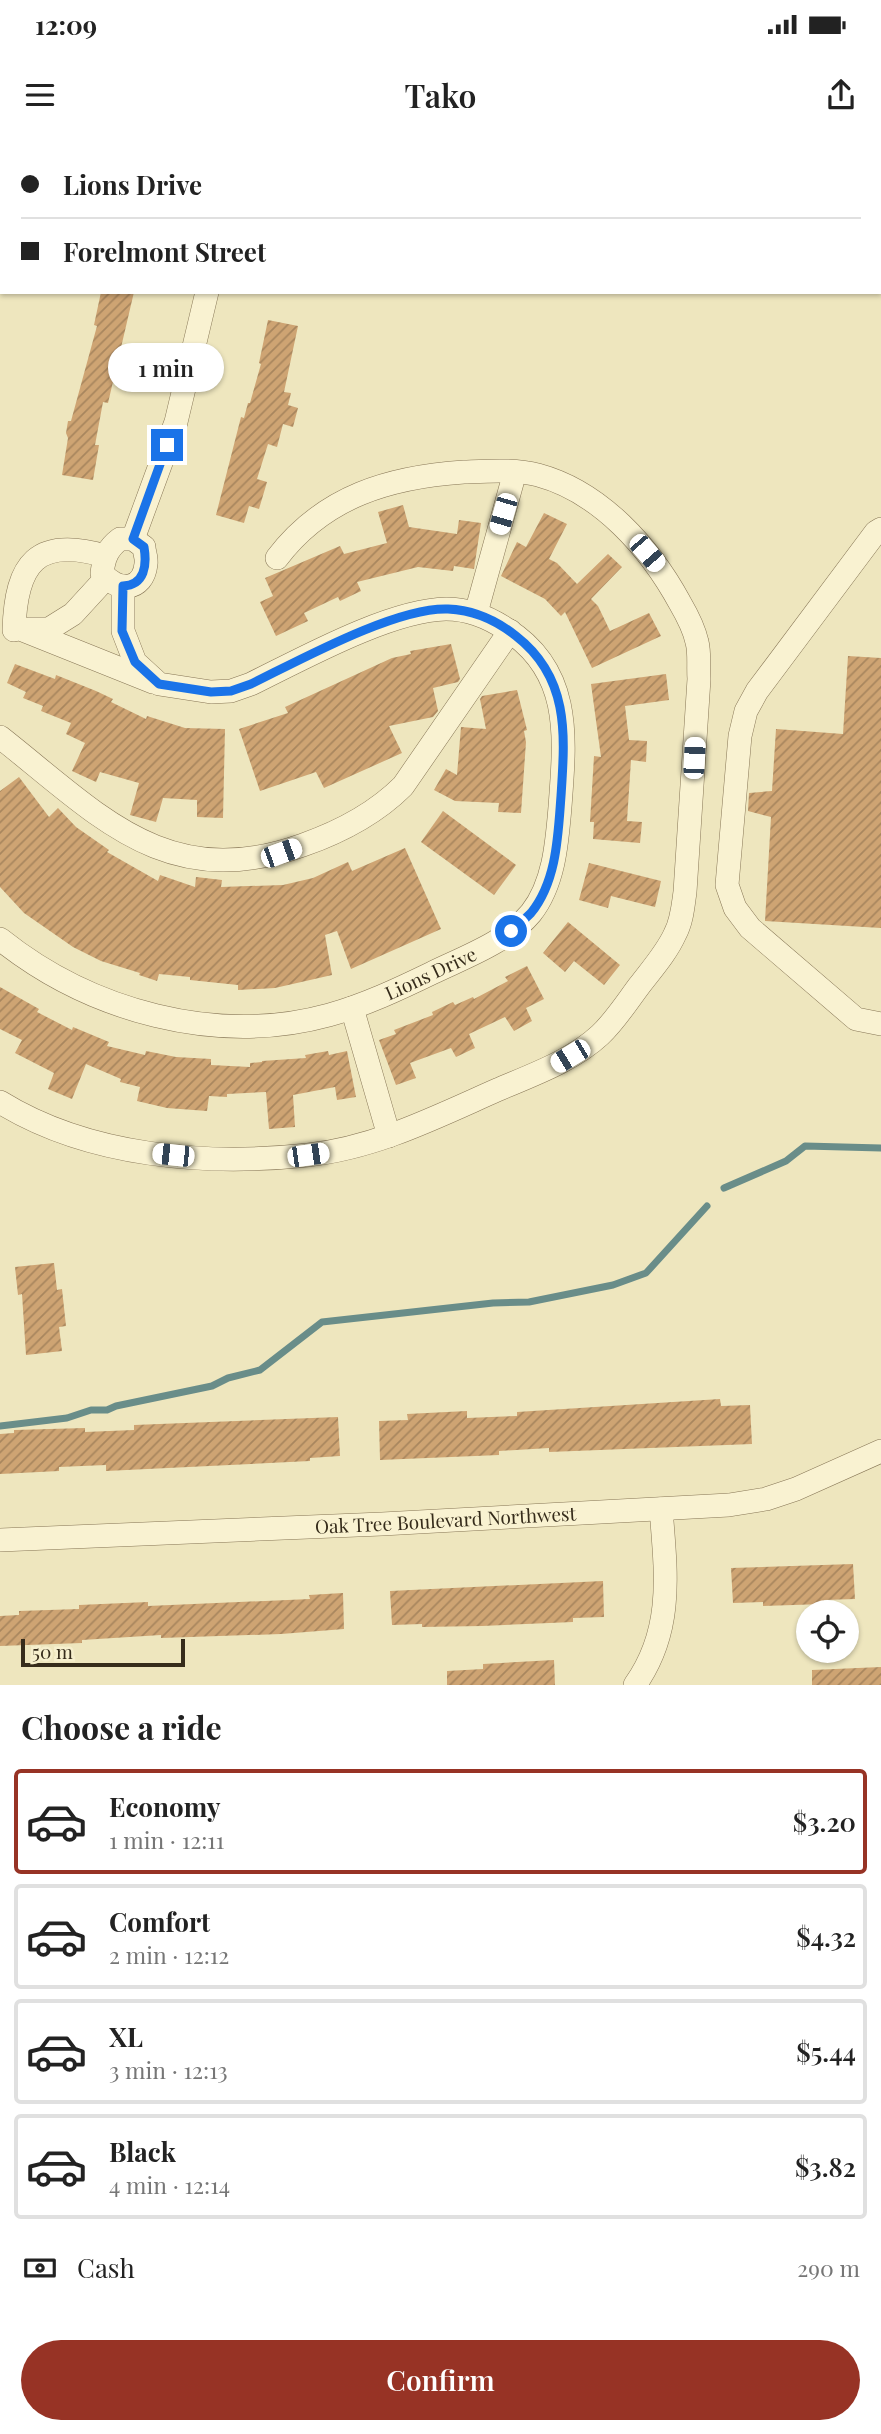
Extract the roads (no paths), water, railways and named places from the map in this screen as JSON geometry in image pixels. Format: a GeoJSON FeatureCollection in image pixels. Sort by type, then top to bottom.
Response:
{"type":"FeatureCollection","features":[{"type":"Feature","properties":{"kind":"street"},"geometry":{"type":"LineString","coordinates":[[133,539],[176,422],[207,294]]}},
{"type":"Feature","properties":{"kind":"street"},"geometry":{"type":"LineString","coordinates":[[0,1102],[23,1116],[62,1132],[119,1147],[190,1157],[256,1158],[308,1155],[368,1145],[554,1065],[592,1041],[615,1018],[676,933],[682,914],[699,679],[698,644],[693,629],[656,564],[621,526],[599,507],[557,481],[535,474],[485,471],[420,477],[391,482],[342,502],[289,542],[277,558]]}},
{"type":"Feature","properties":{"kind":"street"},"geometry":{"type":"LineString","coordinates":[[476,613],[515,472]]}},
{"type":"Feature","properties":{"kind":"street"},"geometry":{"type":"LineString","coordinates":[[881,529],[876,532],[757,691],[746,711],[740,736],[727,886],[735,908],[750,928],[856,1019],[881,1024]]}},
{"type":"Feature","properties":{"kind":"street"},"geometry":{"type":"LineString","coordinates":[[111,574],[73,614],[49,629],[12,630],[20,581],[28,567],[40,556],[55,549],[72,548],[111,574],[132,586],[142,577],[146,563],[144,547],[133,539],[120,539],[111,545],[111,574],[122,631],[135,662],[159,684]]}},
{"type":"Feature","properties":{"kind":"street","name":"Lions Drive"},"geometry":{"type":"LineString","coordinates":[[0,939],[48,972],[109,1002],[196,1023],[266,1025],[326,1016],[352,1008],[488,945],[511,931],[530,913],[542,895],[550,874],[557,842],[564,734],[556,691],[538,657],[510,631],[476,613],[447,609],[395,619],[251,684],[231,691],[211,692],[159,684],[12,630]]}},
{"type":"Feature","properties":{"kind":"street"},"geometry":{"type":"LineString","coordinates":[[0,737],[92,810],[116,827],[159,850],[202,859],[254,858],[281,853],[308,844],[362,818],[387,802],[403,786],[510,631]]}},
{"type":"Feature","properties":{"kind":"street"},"geometry":{"type":"LineString","coordinates":[[352,1008],[389,1136]]}},
{"type":"Feature","properties":{"kind":"street","name":"Oak Tree Boulevard Northwest"},"geometry":{"type":"LineString","coordinates":[[0,1540],[382,1524],[729,1505],[766,1499],[796,1489],[881,1451]]}},
{"type":"Feature","properties":{"kind":"street"},"geometry":{"type":"LineString","coordinates":[[635,1685],[647,1668],[664,1615],[666,1570],[661,1509]]}},
{"type":"Feature","properties":{"kind":"waterway"},"geometry":{"type":"LineString","coordinates":[[724,1188],[786,1161],[805,1146],[881,1148]]}},
{"type":"Feature","properties":{"kind":"waterway"},"geometry":{"type":"LineString","coordinates":[[0,1426],[67,1418],[91,1410],[107,1410],[212,1386],[228,1378],[260,1370],[322,1322],[493,1303],[529,1302],[613,1285],[646,1273],[707,1206]]}}]}
